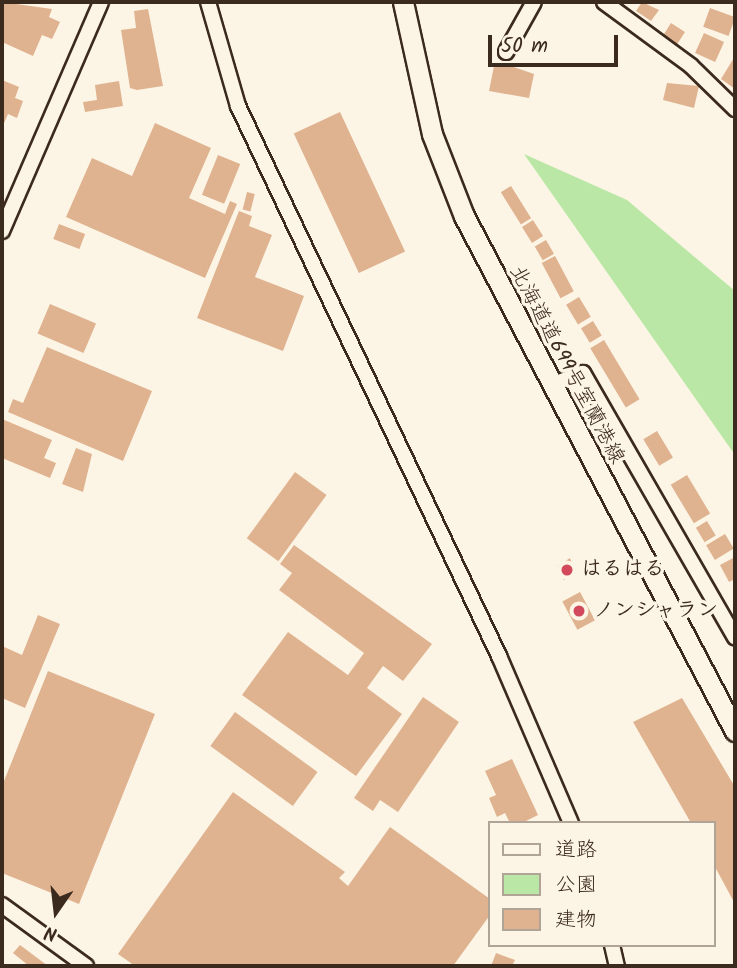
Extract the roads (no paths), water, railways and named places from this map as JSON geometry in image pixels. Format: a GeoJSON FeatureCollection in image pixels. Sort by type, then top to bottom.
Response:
{"type":"FeatureCollection","features":[{"type":"Feature","properties":{"kind":"main road","name":"北海道道699号室蘭港線"},"geometry":{"type":"LineString","coordinates":[[403,2],[416,72],[453,190],[551,385],[735,731]]}},
{"type":"Feature","properties":{"kind":"street"},"geometry":{"type":"LineString","coordinates":[[2,231],[101,2]]}},
{"type":"Feature","properties":{"kind":"street"},"geometry":{"type":"LineString","coordinates":[[208,2],[238,106],[499,656],[570,821]]}},
{"type":"Feature","properties":{"kind":"street"},"geometry":{"type":"LineString","coordinates":[[506,52],[534,2]]}},
{"type":"Feature","properties":{"kind":"street"},"geometry":{"type":"LineString","coordinates":[[604,2],[691,66],[735,109]]}},
{"type":"Feature","properties":{"kind":"street"},"geometry":{"type":"LineString","coordinates":[[551,385],[583,373],[735,638]]}},
{"type":"Feature","properties":{"kind":"street"},"geometry":{"type":"LineString","coordinates":[[2,905],[86,966]]}},
{"type":"Feature","properties":{"kind":"street"},"geometry":{"type":"LineString","coordinates":[[612,947],[617,966]]}},
{"type":"Feature","properties":{"kind":"place","name":"はるはる"},"geometry":{"type":"Point","coordinates":[567,570]}},
{"type":"Feature","properties":{"kind":"place","name":"ノンシャラン"},"geometry":{"type":"Point","coordinates":[579,611]}}]}
